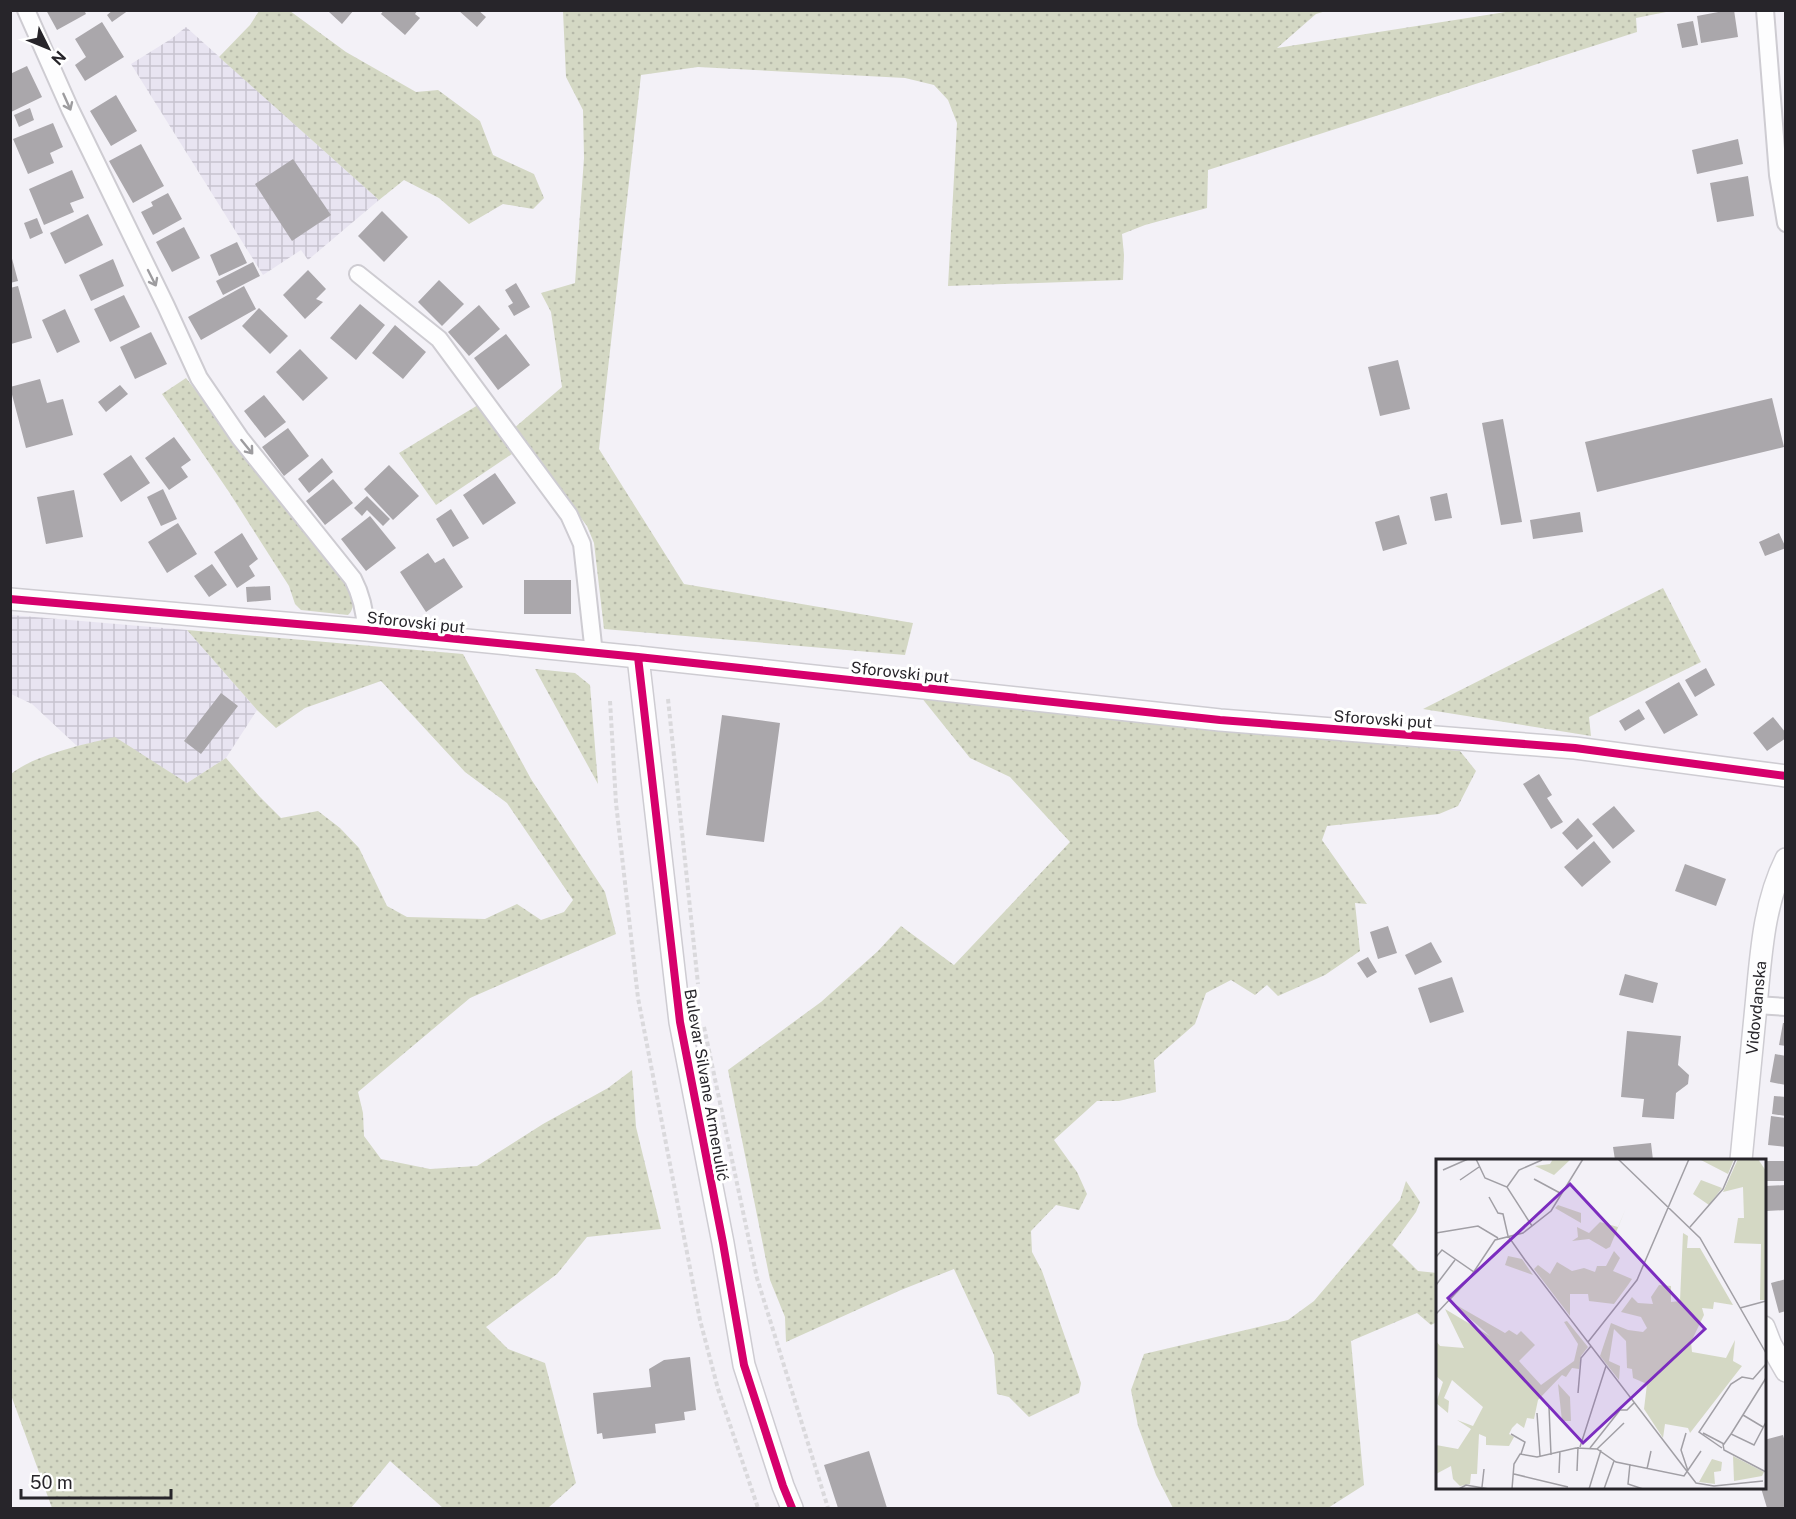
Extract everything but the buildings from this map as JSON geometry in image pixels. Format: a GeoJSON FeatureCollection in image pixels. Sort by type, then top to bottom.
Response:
{"type":"FeatureCollection","features":[{"type":"Feature","properties":{"kind":"street"},"geometry":{"type":"LineString","coordinates":[[26,10],[70,109],[199,378],[240,438],[353,579],[361,593],[366,630]]}},
{"type":"Feature","properties":{"kind":"street"},"geometry":{"type":"LineString","coordinates":[[1765,10],[1785,223]]}},
{"type":"Feature","properties":{"kind":"street"},"geometry":{"type":"LineString","coordinates":[[358,274],[439,339],[568,515],[582,544],[594,654]]}},
{"type":"Feature","properties":{"kind":"street","name":"Sforovski put"},"geometry":{"type":"LineString","coordinates":[[10,599],[366,630],[638,657],[1220,720],[1575,748],[1785,776]]}},
{"type":"Feature","properties":{"kind":"street","name":"Bulevar Silvane Armenulić"},"geometry":{"type":"LineString","coordinates":[[638,657],[680,1022],[744,1365],[792,1509]]}},
{"type":"Feature","properties":{"kind":"street","name":"Vidovdanska"},"geometry":{"type":"LineString","coordinates":[[1742,1159],[1761,944],[1768,905],[1785,859]]}},
{"type":"Feature","properties":{"kind":"street"},"geometry":{"type":"LineString","coordinates":[[1756,1005],[1785,1007]]}},
{"type":"Feature","properties":{"kind":"street"},"geometry":{"type":"LineString","coordinates":[[1766,1332],[1785,1371]]}},
{"type":"Feature","properties":{"kind":"path"},"geometry":{"type":"LineString","coordinates":[[668,699],[699,994]]}},
{"type":"Feature","properties":{"kind":"path"},"geometry":{"type":"LineString","coordinates":[[610,701],[616,803],[638,998],[700,1320],[718,1389],[758,1509]]}},
{"type":"Feature","properties":{"kind":"path"},"geometry":{"type":"LineString","coordinates":[[702,1017],[757,1278],[828,1509]]}},
{"type":"Feature","properties":{"kind":"shaded area"},"geometry":{"type":"Polygon","coordinates":[[[186,27],[379,200],[308,260],[301,250],[263,275],[131,64],[186,27]]]}},
{"type":"Feature","properties":{"kind":"shaded area"},"geometry":{"type":"Polygon","coordinates":[[[11,615],[187,630],[257,710],[226,758],[187,783],[115,738],[77,746],[32,704],[11,694],[11,615]]]}},
{"type":"Feature","properties":{"kind":"green space"},"geometry":{"type":"Polygon","coordinates":[[[259,11],[290,11],[346,52],[416,92],[438,90],[480,121],[493,155],[534,174],[544,198],[533,209],[503,204],[469,224],[439,198],[404,180],[379,200],[219,57],[250,25],[259,11]]]}},
{"type":"Feature","properties":{"kind":"green space"},"geometry":{"type":"Polygon","coordinates":[[[563,11],[1326,11],[1316,14],[1277,48],[1512,11],[1671,11],[1636,18],[1637,32],[1208,170],[1207,208],[1145,225],[1122,234],[1123,280],[948,286],[957,123],[948,100],[934,85],[905,78],[698,67],[641,75],[599,449],[684,584],[913,623],[905,655],[604,629],[594,543],[587,526],[513,429],[562,387],[551,312],[541,293],[575,283],[584,158],[583,110],[566,77],[563,11]]]}},
{"type":"Feature","properties":{"kind":"green space"},"geometry":{"type":"Polygon","coordinates":[[[186,378],[353,590],[353,607],[348,615],[301,610],[295,604],[289,586],[229,492],[162,394],[186,378]]]}},
{"type":"Feature","properties":{"kind":"green space"},"geometry":{"type":"Polygon","coordinates":[[[478,405],[512,454],[436,505],[399,453],[478,405]]]}},
{"type":"Feature","properties":{"kind":"green space"},"geometry":{"type":"Polygon","coordinates":[[[1663,588],[1701,662],[1589,717],[1591,736],[1423,709],[1663,588]]]}},
{"type":"Feature","properties":{"kind":"green space"},"geometry":{"type":"Polygon","coordinates":[[[187,630],[463,654],[531,779],[605,892],[616,934],[470,998],[358,1092],[363,1113],[364,1136],[381,1159],[430,1169],[477,1166],[543,1124],[608,1088],[632,1070],[636,1127],[661,1229],[587,1237],[557,1274],[486,1327],[508,1349],[545,1363],[576,1483],[548,1508],[443,1508],[390,1461],[351,1508],[52,1508],[11,1395],[11,774],[46,756],[115,737],[187,783],[226,758],[281,818],[318,811],[340,828],[359,848],[387,906],[407,917],[485,919],[517,904],[541,920],[564,912],[573,900],[507,803],[465,772],[381,681],[305,708],[276,728],[257,710],[187,630]]]}},
{"type":"Feature","properties":{"kind":"green space"},"geometry":{"type":"Polygon","coordinates":[[[535,669],[575,673],[590,685],[598,784],[535,669]]]}},
{"type":"Feature","properties":{"kind":"green space"},"geometry":{"type":"Polygon","coordinates":[[[921,697],[1460,751],[1476,771],[1458,806],[1439,814],[1327,826],[1322,840],[1367,904],[1355,903],[1360,951],[1325,975],[1278,996],[1267,985],[1255,995],[1231,980],[1206,993],[1195,1024],[1154,1060],[1156,1092],[1119,1101],[1097,1101],[1054,1140],[1077,1172],[1087,1194],[1079,1210],[1056,1205],[1031,1231],[1032,1252],[1042,1271],[1081,1383],[1079,1393],[1029,1417],[1009,1397],[997,1394],[994,1355],[954,1269],[901,1290],[786,1342],[785,1317],[770,1280],[728,1070],[821,1002],[878,951],[901,926],[954,965],[1070,842],[1010,777],[970,758],[921,697]]]}},
{"type":"Feature","properties":{"kind":"green space"},"geometry":{"type":"Polygon","coordinates":[[[1406,1181],[1420,1202],[1416,1212],[1392,1245],[1418,1271],[1436,1273],[1436,1322],[1431,1325],[1417,1313],[1351,1341],[1364,1485],[1328,1508],[1173,1508],[1156,1475],[1138,1426],[1131,1390],[1144,1354],[1288,1320],[1314,1301],[1400,1200],[1406,1181]]]}},
{"type":"Feature","properties":{"kind":"cycle path"},"geometry":{"type":"LineString","coordinates":[[10,599],[366,630],[638,657],[1220,720],[1575,748],[1786,776]]}},
{"type":"Feature","properties":{"kind":"cycle path"},"geometry":{"type":"LineString","coordinates":[[638,657],[680,1022],[744,1365],[792,1508]]}}]}
